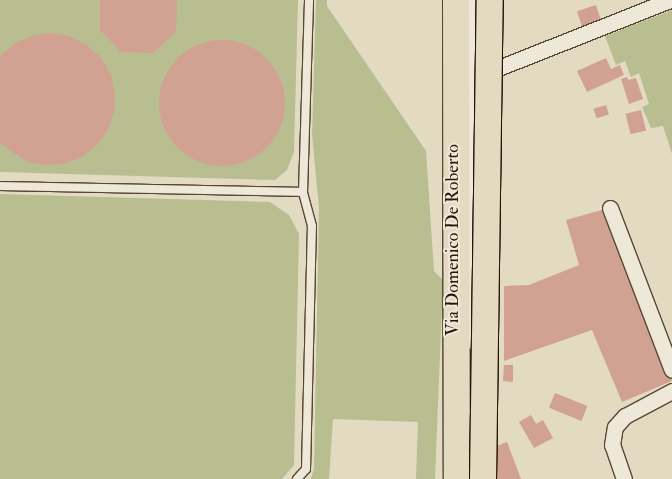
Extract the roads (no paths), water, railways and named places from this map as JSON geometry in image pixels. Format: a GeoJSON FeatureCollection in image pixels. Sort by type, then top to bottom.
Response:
{"type":"FeatureCollection","features":[{"type":"Feature","properties":{"kind":"highway"},"geometry":{"type":"LineString","coordinates":[[456,0],[456,479]]}},
{"type":"Feature","properties":{"kind":"highway"},"geometry":{"type":"LineString","coordinates":[[484,479],[490,0]]}},
{"type":"Feature","properties":{"kind":"street","name":"Via Domenico De Roberto"},"geometry":{"type":"LineString","coordinates":[[469,479],[472,350],[470,0]]}},
{"type":"Feature","properties":{"kind":"street"},"geometry":{"type":"LineString","coordinates":[[471,79],[670,0]]}},
{"type":"Feature","properties":{"kind":"street"},"geometry":{"type":"LineString","coordinates":[[610,208],[672,370]]}},
{"type":"Feature","properties":{"kind":"street"},"geometry":{"type":"LineString","coordinates":[[624,479],[612,445],[615,427],[625,416],[672,391]]}},
{"type":"Feature","properties":{"kind":"lane"},"geometry":{"type":"LineString","coordinates":[[297,479],[306,469],[312,226],[303,192],[309,0]]}},
{"type":"Feature","properties":{"kind":"lane"},"geometry":{"type":"LineString","coordinates":[[0,186],[303,192]]}}]}
